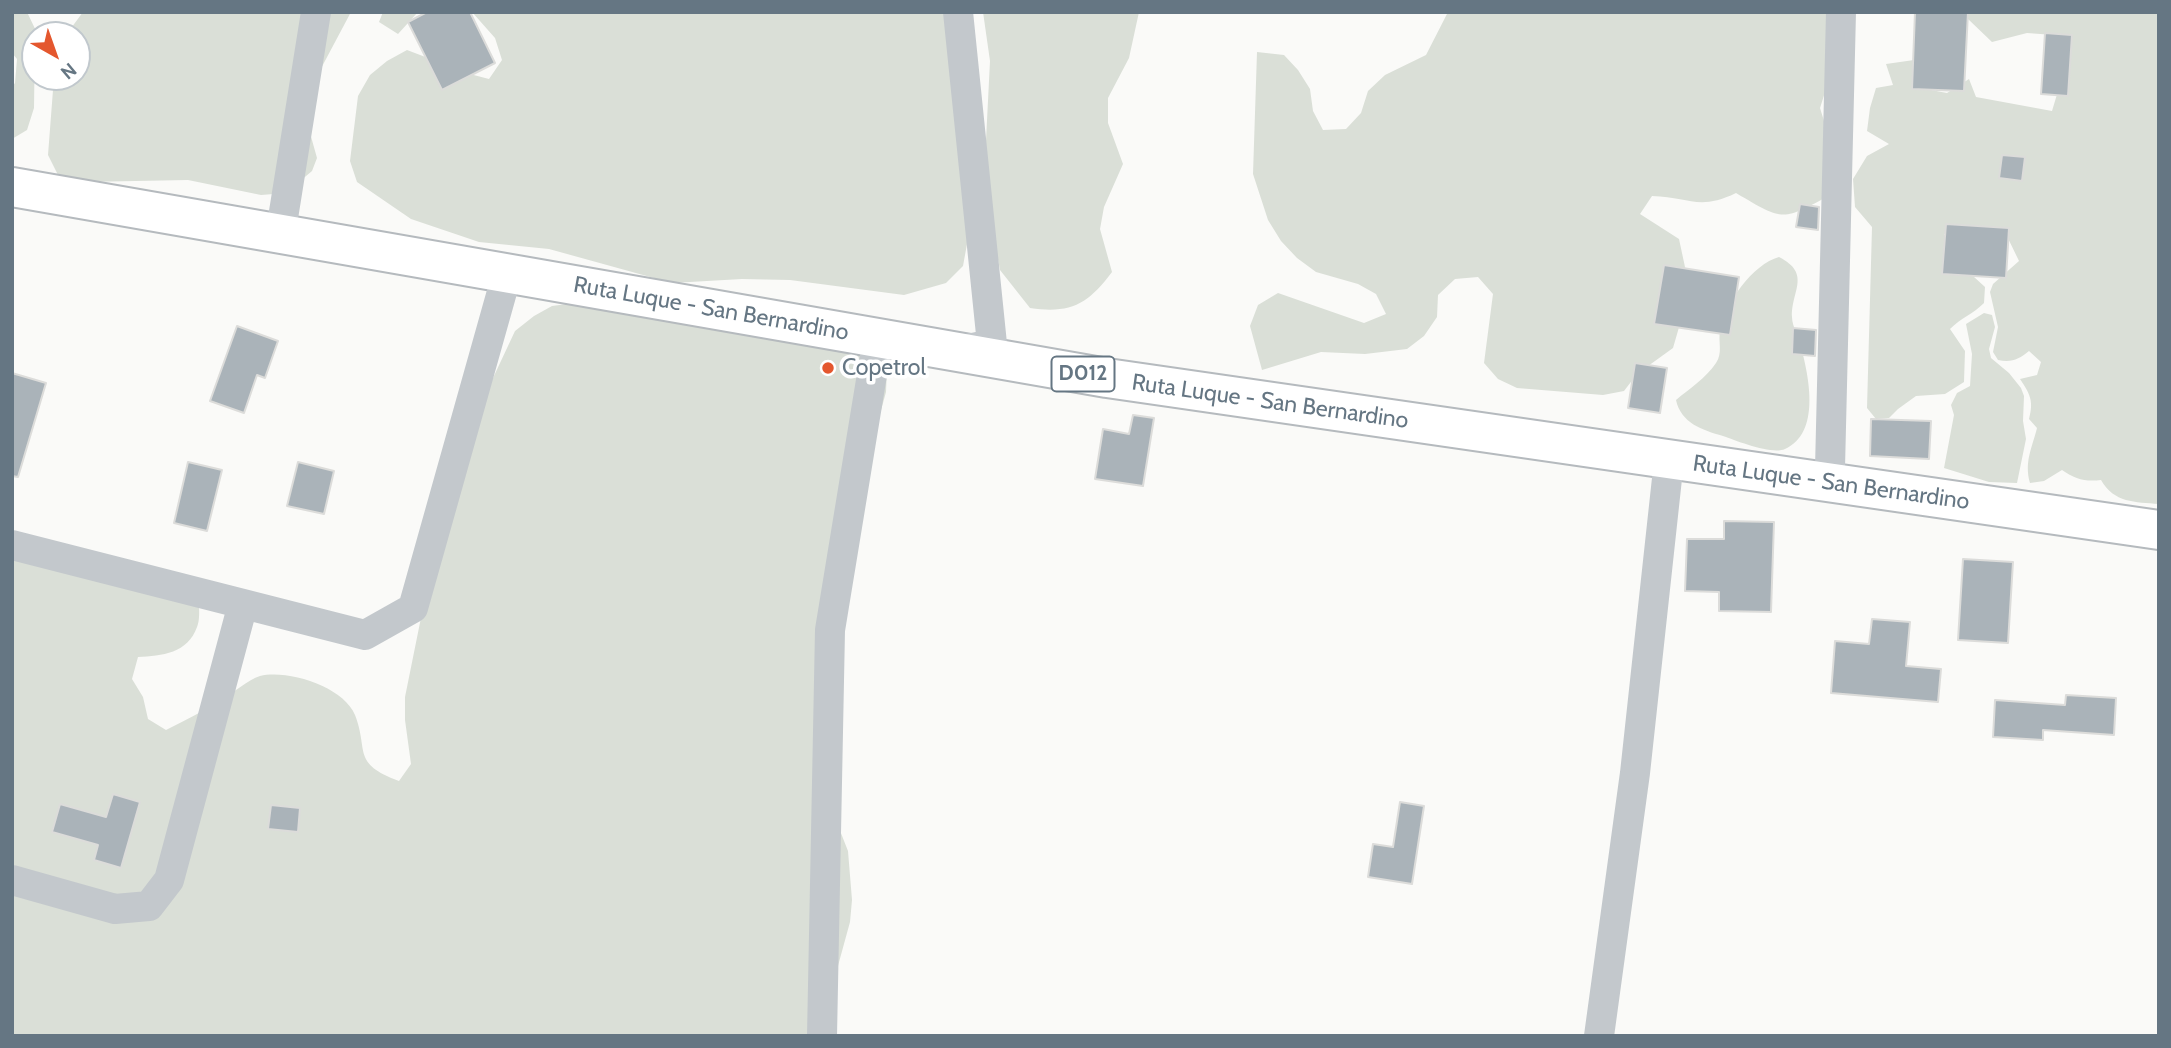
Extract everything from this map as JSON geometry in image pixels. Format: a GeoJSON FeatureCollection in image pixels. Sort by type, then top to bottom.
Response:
{"type":"FeatureCollection","features":[{"type":"Feature","properties":{"kind":"main road","name":"Ruta Luque - San Bernardino"},"geometry":{"type":"LineString","coordinates":[[12,187],[1120,380],[2159,530]]}},
{"type":"Feature","properties":{"kind":"street"},"geometry":{"type":"LineString","coordinates":[[273,233],[284,218],[316,12]]}},
{"type":"Feature","properties":{"kind":"street"},"geometry":{"type":"LineString","coordinates":[[954,352],[992,344],[958,12]]}},
{"type":"Feature","properties":{"kind":"street"},"geometry":{"type":"LineString","coordinates":[[1834,483],[1830,468],[1841,12]]}},
{"type":"Feature","properties":{"kind":"street"},"geometry":{"type":"LineString","coordinates":[[12,545],[365,635],[413,608],[507,274]]}},
{"type":"Feature","properties":{"kind":"street"},"geometry":{"type":"LineString","coordinates":[[822,1036],[830,630],[878,338]]}},
{"type":"Feature","properties":{"kind":"street"},"geometry":{"type":"LineString","coordinates":[[1599,1036],[1635,773],[1669,460]]}},
{"type":"Feature","properties":{"kind":"street"},"geometry":{"type":"LineString","coordinates":[[12,880],[115,909],[149,906],[169,880],[243,604]]}},
{"type":"Feature","properties":{"kind":"shaded area"},"geometry":{"type":"Polygon","coordinates":[[[12,12],[27,12],[31,21],[21,21],[21,91],[34,91],[34,108],[27,130],[12,139],[12,87],[15,83],[17,59],[12,53],[12,12]]]}},
{"type":"Feature","properties":{"kind":"shaded area"},"geometry":{"type":"Polygon","coordinates":[[[83,12],[351,12],[309,91],[305,115],[317,158],[312,171],[286,193],[261,195],[188,180],[83,182],[58,175],[48,155],[53,91],[91,91],[91,21],[76,21],[83,12]]]}},
{"type":"Feature","properties":{"kind":"shaded area"},"geometry":{"type":"Polygon","coordinates":[[[383,12],[418,12],[398,34],[379,22],[383,12]]]}},
{"type":"Feature","properties":{"kind":"shaded area"},"geometry":{"type":"Polygon","coordinates":[[[472,12],[951,12],[971,222],[963,266],[946,283],[904,295],[790,280],[742,279],[672,283],[549,249],[479,242],[411,219],[357,182],[350,161],[358,96],[370,75],[407,50],[447,68],[489,79],[502,60],[495,38],[472,12]]]}},
{"type":"Feature","properties":{"kind":"shaded area"},"geometry":{"type":"Polygon","coordinates":[[[983,12],[1139,12],[1129,58],[1108,98],[1108,123],[1123,164],[1104,207],[1100,229],[1112,272],[1095,292],[1068,308],[1030,308],[1000,270],[984,180],[990,61],[983,12]]]}},
{"type":"Feature","properties":{"kind":"shaded area"},"geometry":{"type":"Polygon","coordinates":[[[1448,12],[1845,12],[1840,45],[1820,108],[1840,173],[1832,194],[1803,209],[1784,215],[1765,209],[1736,193],[1703,202],[1652,196],[1640,214],[1679,239],[1688,281],[1686,303],[1673,348],[1637,374],[1624,391],[1603,395],[1517,388],[1498,379],[1484,363],[1493,294],[1478,277],[1455,279],[1438,295],[1437,317],[1424,336],[1407,349],[1365,354],[1321,352],[1262,370],[1250,326],[1258,305],[1278,293],[1364,323],[1386,314],[1376,294],[1358,284],[1316,272],[1297,258],[1281,241],[1268,220],[1253,174],[1257,52],[1284,55],[1298,70],[1310,89],[1313,111],[1323,130],[1346,129],[1361,113],[1368,91],[1385,75],[1426,55],[1448,12]]]}},
{"type":"Feature","properties":{"kind":"shaded area"},"geometry":{"type":"Polygon","coordinates":[[[1968,12],[2159,12],[2159,504],[2126,500],[2112,493],[2101,480],[2080,479],[2062,470],[2044,481],[2030,483],[2028,462],[2037,428],[2029,419],[2030,398],[2020,379],[2037,375],[2041,362],[2029,351],[2011,361],[1998,360],[1993,352],[1998,327],[1990,292],[1993,284],[2019,261],[2003,228],[1944,234],[1951,273],[1973,276],[1985,287],[1984,303],[1950,329],[1965,351],[1964,382],[1945,394],[1916,396],[1889,418],[1876,419],[1867,408],[1872,227],[1855,207],[1853,179],[1867,156],[1889,144],[1867,131],[1876,88],[1893,85],[1886,64],[1914,60],[1915,87],[1947,93],[1969,79],[1976,97],[2052,111],[2061,81],[2067,36],[2027,33],[1992,42],[1968,19],[1968,12]]]}},
{"type":"Feature","properties":{"kind":"shaded area"},"geometry":{"type":"Polygon","coordinates":[[[1779,257],[1789,263],[1797,277],[1792,321],[1804,359],[1810,403],[1804,431],[1796,441],[1785,449],[1772,450],[1754,447],[1700,428],[1682,414],[1676,400],[1716,363],[1723,320],[1741,286],[1759,268],[1779,257]]]}},
{"type":"Feature","properties":{"kind":"shaded area"},"geometry":{"type":"Polygon","coordinates":[[[574,303],[829,337],[887,368],[886,392],[880,414],[841,511],[824,790],[848,851],[852,900],[850,922],[830,995],[823,1036],[12,1036],[12,533],[199,604],[198,624],[187,643],[165,654],[138,657],[132,679],[143,697],[148,719],[166,730],[260,676],[285,675],[299,678],[327,689],[349,705],[359,727],[364,755],[368,762],[399,781],[411,764],[405,697],[428,583],[478,410],[515,331],[552,306],[574,303]]]}},
{"type":"Feature","properties":{"kind":"shaded area"},"geometry":{"type":"Polygon","coordinates":[[[1984,313],[1992,315],[1995,327],[1989,349],[1991,358],[2009,373],[2024,396],[2023,421],[2026,439],[2017,483],[1989,482],[1944,468],[1954,415],[1951,405],[1957,393],[1970,386],[1972,354],[1966,324],[1984,313]]]}},
{"type":"Feature","properties":{"kind":"building"},"geometry":{"type":"Polygon","coordinates":[[[427,12],[470,12],[495,63],[442,90],[408,22],[427,12]]]}},
{"type":"Feature","properties":{"kind":"building"},"geometry":{"type":"Polygon","coordinates":[[[1915,12],[1968,12],[1964,91],[1912,89],[1915,12]]]}},
{"type":"Feature","properties":{"kind":"building"},"geometry":{"type":"Polygon","coordinates":[[[2045,33],[2072,35],[2068,96],[2041,94],[2045,33]]]}},
{"type":"Feature","properties":{"kind":"building"},"geometry":{"type":"Polygon","coordinates":[[[2002,155],[2025,157],[2022,181],[1999,178],[2002,155]]]}},
{"type":"Feature","properties":{"kind":"building"},"geometry":{"type":"Polygon","coordinates":[[[1800,204],[1819,207],[1818,230],[1796,227],[1800,204]]]}},
{"type":"Feature","properties":{"kind":"building"},"geometry":{"type":"Polygon","coordinates":[[[1946,224],[2009,228],[2006,278],[1942,274],[1946,224]]]}},
{"type":"Feature","properties":{"kind":"building"},"geometry":{"type":"Polygon","coordinates":[[[1664,265],[1739,277],[1730,335],[1654,324],[1664,265]]]}},
{"type":"Feature","properties":{"kind":"building"},"geometry":{"type":"Polygon","coordinates":[[[237,326],[278,341],[265,378],[257,375],[244,413],[210,401],[237,326]]]}},
{"type":"Feature","properties":{"kind":"building"},"geometry":{"type":"Polygon","coordinates":[[[1793,328],[1816,330],[1815,356],[1792,354],[1793,328]]]}},
{"type":"Feature","properties":{"kind":"building"},"geometry":{"type":"Polygon","coordinates":[[[1635,363],[1667,368],[1660,413],[1628,408],[1635,363]]]}},
{"type":"Feature","properties":{"kind":"building"},"geometry":{"type":"Polygon","coordinates":[[[12,373],[46,383],[18,477],[12,476],[12,373]]]}},
{"type":"Feature","properties":{"kind":"building"},"geometry":{"type":"Polygon","coordinates":[[[1133,415],[1154,418],[1143,486],[1095,479],[1103,429],[1129,434],[1133,415]]]}},
{"type":"Feature","properties":{"kind":"building"},"geometry":{"type":"Polygon","coordinates":[[[1871,419],[1931,421],[1929,459],[1870,456],[1871,419]]]}},
{"type":"Feature","properties":{"kind":"building"},"geometry":{"type":"Polygon","coordinates":[[[188,462],[222,470],[207,531],[174,523],[188,462]]]}},
{"type":"Feature","properties":{"kind":"building"},"geometry":{"type":"Polygon","coordinates":[[[298,462],[334,471],[324,514],[287,506],[298,462]]]}},
{"type":"Feature","properties":{"kind":"building"},"geometry":{"type":"Polygon","coordinates":[[[1724,521],[1774,522],[1771,612],[1719,611],[1719,592],[1685,591],[1687,539],[1724,539],[1724,521]]]}},
{"type":"Feature","properties":{"kind":"building"},"geometry":{"type":"Polygon","coordinates":[[[1963,559],[2013,562],[2008,643],[1958,640],[1963,559]]]}},
{"type":"Feature","properties":{"kind":"building"},"geometry":{"type":"Polygon","coordinates":[[[1872,619],[1910,622],[1906,666],[1941,669],[1938,702],[1831,693],[1835,641],[1869,644],[1872,619]]]}},
{"type":"Feature","properties":{"kind":"building"},"geometry":{"type":"Polygon","coordinates":[[[2066,695],[2116,698],[2114,735],[2043,730],[2043,740],[1993,737],[1995,700],[2065,705],[2066,695]]]}},
{"type":"Feature","properties":{"kind":"building"},"geometry":{"type":"Polygon","coordinates":[[[113,794],[140,802],[121,868],[94,860],[98,845],[52,832],[60,804],[106,817],[113,794]]]}},
{"type":"Feature","properties":{"kind":"building"},"geometry":{"type":"Polygon","coordinates":[[[1400,802],[1424,806],[1412,884],[1368,877],[1373,844],[1393,847],[1400,802]]]}},
{"type":"Feature","properties":{"kind":"building"},"geometry":{"type":"Polygon","coordinates":[[[271,805],[300,808],[298,832],[268,829],[271,805]]]}},
{"type":"Feature","properties":{"kind":"place","name":"Copetrol"},"geometry":{"type":"Point","coordinates":[828,368]}}]}
